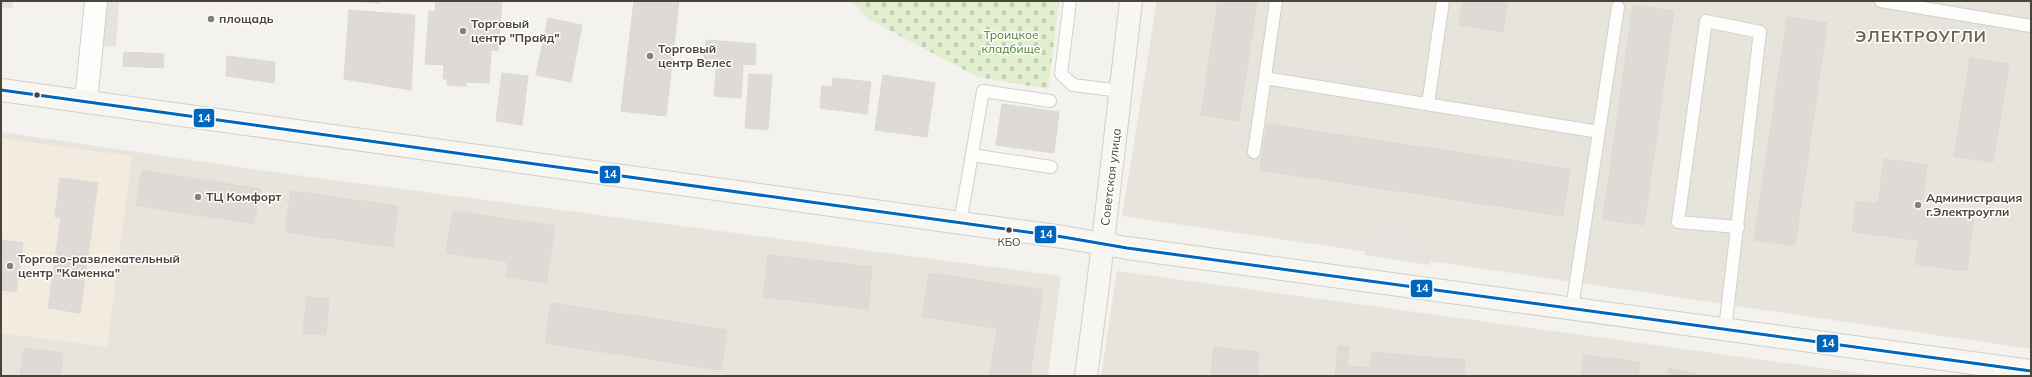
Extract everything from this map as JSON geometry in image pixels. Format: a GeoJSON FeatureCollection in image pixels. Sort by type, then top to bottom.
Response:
{"type":"FeatureCollection","features":[{"type":"Feature","properties":{"kind":"main road","name":"Советская улица"},"geometry":{"type":"LineString","coordinates":[[1086,376],[1131,1]]}},
{"type":"Feature","properties":{"kind":"main road"},"geometry":{"type":"LineString","coordinates":[[1,90],[1103,243],[1127,248],[2031,371]]}},
{"type":"Feature","properties":{"kind":"street"},"geometry":{"type":"LineString","coordinates":[[86,101],[96,1]]}},
{"type":"Feature","properties":{"kind":"lane"},"geometry":{"type":"LineString","coordinates":[[1070,1],[1061,74],[1073,85],[1121,91]]}},
{"type":"Feature","properties":{"kind":"lane"},"geometry":{"type":"LineString","coordinates":[[1254,152],[1276,1]]}},
{"type":"Feature","properties":{"kind":"lane"},"geometry":{"type":"LineString","coordinates":[[1428,104],[1444,1]]}},
{"type":"Feature","properties":{"kind":"lane"},"geometry":{"type":"LineString","coordinates":[[1881,1],[2031,26]]}},
{"type":"Feature","properties":{"kind":"lane"},"geometry":{"type":"LineString","coordinates":[[1572,308],[1618,7]]}},
{"type":"Feature","properties":{"kind":"lane"},"geometry":{"type":"LineString","coordinates":[[1725,329],[1738,227],[1760,32],[1706,21],[1678,222],[1738,227]]}},
{"type":"Feature","properties":{"kind":"lane"},"geometry":{"type":"LineString","coordinates":[[1265,78],[1599,132]]}},
{"type":"Feature","properties":{"kind":"lane"},"geometry":{"type":"LineString","coordinates":[[960,223],[983,91],[1050,101]]}},
{"type":"Feature","properties":{"kind":"lane"},"geometry":{"type":"LineString","coordinates":[[972,155],[1051,167]]}},
{"type":"Feature","properties":{"kind":"shaded area"},"geometry":{"type":"Polygon","coordinates":[[[1,1],[14,1],[12,8],[1,7],[1,1]]]}},
{"type":"Feature","properties":{"kind":"shaded area"},"geometry":{"type":"Polygon","coordinates":[[[96,1],[119,1],[116,47],[91,46],[96,1]]]}},
{"type":"Feature","properties":{"kind":"shaded area"},"geometry":{"type":"Polygon","coordinates":[[[1157,1],[2031,1],[2031,349],[1122,216],[1157,1]]]}},
{"type":"Feature","properties":{"kind":"shaded area"},"geometry":{"type":"Polygon","coordinates":[[[1297,62],[1362,72],[1359,93],[1294,82],[1297,62]]]}},
{"type":"Feature","properties":{"kind":"shaded area"},"geometry":{"type":"Polygon","coordinates":[[[1471,90],[1496,95],[1495,115],[1467,108],[1471,90]]]}},
{"type":"Feature","properties":{"kind":"shaded area"},"geometry":{"type":"Polygon","coordinates":[[[1257,127],[1254,152],[1227,151],[1234,131],[1257,127]]]}},
{"type":"Feature","properties":{"kind":"shaded area"},"geometry":{"type":"Polygon","coordinates":[[[1576,128],[1599,132],[1594,173],[1575,168],[1576,128]]]}},
{"type":"Feature","properties":{"kind":"shaded area"},"geometry":{"type":"Polygon","coordinates":[[[1,132],[280,173],[1061,276],[1048,376],[1,376],[1,132]]]}},
{"type":"Feature","properties":{"kind":"shaded area"},"geometry":{"type":"Polygon","coordinates":[[[1,138],[132,156],[107,347],[1,333],[1,138]]]}},
{"type":"Feature","properties":{"kind":"shaded area"},"geometry":{"type":"Polygon","coordinates":[[[1372,225],[1433,234],[1429,265],[1365,255],[1372,225]]]}},
{"type":"Feature","properties":{"kind":"shaded area"},"geometry":{"type":"Polygon","coordinates":[[[1117,271],[1880,376],[1101,376],[1117,271]]]}},
{"type":"Feature","properties":{"kind":"green space","name":"Троицкое кладбище"},"geometry":{"type":"Polygon","coordinates":[[[852,1],[1059,1],[1048,89],[978,77],[870,20],[852,1]]]}},
{"type":"Feature","properties":{"kind":"building"},"geometry":{"type":"Polygon","coordinates":[[[350,1],[380,1],[380,3],[350,1]]]}},
{"type":"Feature","properties":{"kind":"building","name":"Торговый центр \"Прайд\""},"geometry":{"type":"Polygon","coordinates":[[[436,1],[502,1],[498,51],[491,50],[489,83],[466,82],[466,86],[447,85],[448,79],[443,79],[444,65],[425,64],[429,11],[435,12],[436,1]]]}},
{"type":"Feature","properties":{"kind":"building","name":"Торговый центр Велес"},"geometry":{"type":"Polygon","coordinates":[[[634,1],[679,1],[666,116],[621,111],[634,1]]]}},
{"type":"Feature","properties":{"kind":"building"},"geometry":{"type":"Polygon","coordinates":[[[1218,1],[1257,1],[1239,121],[1201,115],[1218,1]]]}},
{"type":"Feature","properties":{"kind":"building"},"geometry":{"type":"Polygon","coordinates":[[[1463,1],[1508,1],[1503,32],[1459,25],[1463,1]]]}},
{"type":"Feature","properties":{"kind":"building"},"geometry":{"type":"Polygon","coordinates":[[[1633,5],[1674,11],[1644,225],[1603,219],[1633,5]]]}},
{"type":"Feature","properties":{"kind":"building"},"geometry":{"type":"Polygon","coordinates":[[[349,10],[415,15],[411,90],[344,79],[349,10]]]}},
{"type":"Feature","properties":{"kind":"building"},"geometry":{"type":"Polygon","coordinates":[[[1787,17],[1827,23],[1795,246],[1754,240],[1787,17]]]}},
{"type":"Feature","properties":{"kind":"building"},"geometry":{"type":"Polygon","coordinates":[[[548,18],[582,25],[571,82],[536,75],[548,18]]]}},
{"type":"Feature","properties":{"kind":"building"},"geometry":{"type":"Polygon","coordinates":[[[706,40],[756,44],[755,65],[743,64],[741,98],[714,96],[717,59],[704,59],[706,40]]]}},
{"type":"Feature","properties":{"kind":"building"},"geometry":{"type":"Polygon","coordinates":[[[124,52],[164,54],[163,68],[123,66],[124,52]]]}},
{"type":"Feature","properties":{"kind":"building"},"geometry":{"type":"Polygon","coordinates":[[[227,56],[275,62],[274,83],[226,76],[227,56]]]}},
{"type":"Feature","properties":{"kind":"building"},"geometry":{"type":"Polygon","coordinates":[[[1970,58],[2009,64],[1993,162],[1954,156],[1970,58]]]}},
{"type":"Feature","properties":{"kind":"building"},"geometry":{"type":"Polygon","coordinates":[[[502,73],[528,76],[522,125],[496,121],[502,73]]]}},
{"type":"Feature","properties":{"kind":"building"},"geometry":{"type":"Polygon","coordinates":[[[749,74],[772,75],[768,130],[745,128],[749,74]]]}},
{"type":"Feature","properties":{"kind":"building"},"geometry":{"type":"Polygon","coordinates":[[[883,75],[935,83],[927,137],[875,130],[883,75]]]}},
{"type":"Feature","properties":{"kind":"building"},"geometry":{"type":"Polygon","coordinates":[[[833,78],[871,82],[867,114],[820,108],[822,86],[832,87],[833,78]]]}},
{"type":"Feature","properties":{"kind":"building"},"geometry":{"type":"Polygon","coordinates":[[[1002,104],[1059,112],[1054,153],[996,145],[1002,104]]]}},
{"type":"Feature","properties":{"kind":"building"},"geometry":{"type":"Polygon","coordinates":[[[1267,124],[1570,169],[1563,216],[1260,170],[1267,124]]]}},
{"type":"Feature","properties":{"kind":"building"},"geometry":{"type":"Polygon","coordinates":[[[1884,159],[1927,165],[1921,211],[1974,218],[1967,271],[1915,264],[1918,240],[1852,232],[1856,201],[1878,204],[1884,159]]]}},
{"type":"Feature","properties":{"kind":"building","name":"ТЦ Комфорт"},"geometry":{"type":"Polygon","coordinates":[[[142,170],[260,189],[254,224],[136,205],[142,170]]]}},
{"type":"Feature","properties":{"kind":"building"},"geometry":{"type":"Polygon","coordinates":[[[60,178],[98,183],[80,313],[48,308],[61,218],[55,217],[60,178]]]}},
{"type":"Feature","properties":{"kind":"building"},"geometry":{"type":"Polygon","coordinates":[[[291,191],[398,206],[393,247],[285,232],[291,191]]]}},
{"type":"Feature","properties":{"kind":"building"},"geometry":{"type":"Polygon","coordinates":[[[453,211],[555,226],[546,283],[506,277],[508,262],[446,253],[453,211]]]}},
{"type":"Feature","properties":{"kind":"building","name":"Торгово-развлекательный центр \"Каменка\""},"geometry":{"type":"Polygon","coordinates":[[[1,240],[23,243],[16,292],[1,290],[1,240]]]}},
{"type":"Feature","properties":{"kind":"building"},"geometry":{"type":"Polygon","coordinates":[[[768,255],[872,267],[868,309],[763,297],[768,255]]]}},
{"type":"Feature","properties":{"kind":"building"},"geometry":{"type":"Polygon","coordinates":[[[929,273],[1043,290],[1030,376],[990,376],[997,328],[922,317],[929,273]]]}},
{"type":"Feature","properties":{"kind":"building"},"geometry":{"type":"Polygon","coordinates":[[[307,297],[329,299],[326,335],[303,333],[307,297]]]}},
{"type":"Feature","properties":{"kind":"building"},"geometry":{"type":"Polygon","coordinates":[[[551,303],[727,330],[721,370],[545,343],[551,303]]]}},
{"type":"Feature","properties":{"kind":"building"},"geometry":{"type":"Polygon","coordinates":[[[1338,346],[1349,347],[1347,366],[1370,368],[1372,352],[1465,360],[1464,376],[1335,376],[1338,346]]]}},
{"type":"Feature","properties":{"kind":"building"},"geometry":{"type":"Polygon","coordinates":[[[1214,347],[1259,352],[1257,376],[1211,376],[1214,347]]]}},
{"type":"Feature","properties":{"kind":"building"},"geometry":{"type":"Polygon","coordinates":[[[24,348],[63,353],[60,376],[20,376],[24,348]]]}},
{"type":"Feature","properties":{"kind":"building"},"geometry":{"type":"Polygon","coordinates":[[[1584,355],[1640,362],[1638,376],[1581,376],[1584,355]]]}},
{"type":"Feature","properties":{"kind":"building"},"geometry":{"type":"Polygon","coordinates":[[[1669,368],[1696,374],[1695,376],[1667,376],[1669,368]]]}},
{"type":"Feature","properties":{"kind":"transit line","name":"14"},"geometry":{"type":"LineString","coordinates":[[1,90],[1063,237],[1127,248],[2031,371]]}},
{"type":"Feature","properties":{"kind":"place","name":"площадь"},"geometry":{"type":"Point","coordinates":[211,19]}},
{"type":"Feature","properties":{"kind":"place","name":"Торговый центр \"Прайд\""},"geometry":{"type":"Point","coordinates":[463,31]}},
{"type":"Feature","properties":{"kind":"place","name":"Торговый центр Велес"},"geometry":{"type":"Point","coordinates":[650,56]}},
{"type":"Feature","properties":{"kind":"place","name":"ТЦ Комфорт"},"geometry":{"type":"Point","coordinates":[198,197]}},
{"type":"Feature","properties":{"kind":"place","name":"Администрация г.Электроугли"},"geometry":{"type":"Point","coordinates":[1918,205]}},
{"type":"Feature","properties":{"kind":"place","name":"КБО"},"geometry":{"type":"Point","coordinates":[1009,230]}},
{"type":"Feature","properties":{"kind":"place","name":"Торгово-развлекательный центр \"Каменка\""},"geometry":{"type":"Point","coordinates":[10,266]}},
{"type":"Feature","properties":{"kind":"district","name":"ЭЛЕКТРОУГЛИ"},"geometry":{"type":"Point","coordinates":[1921,36]}}]}
